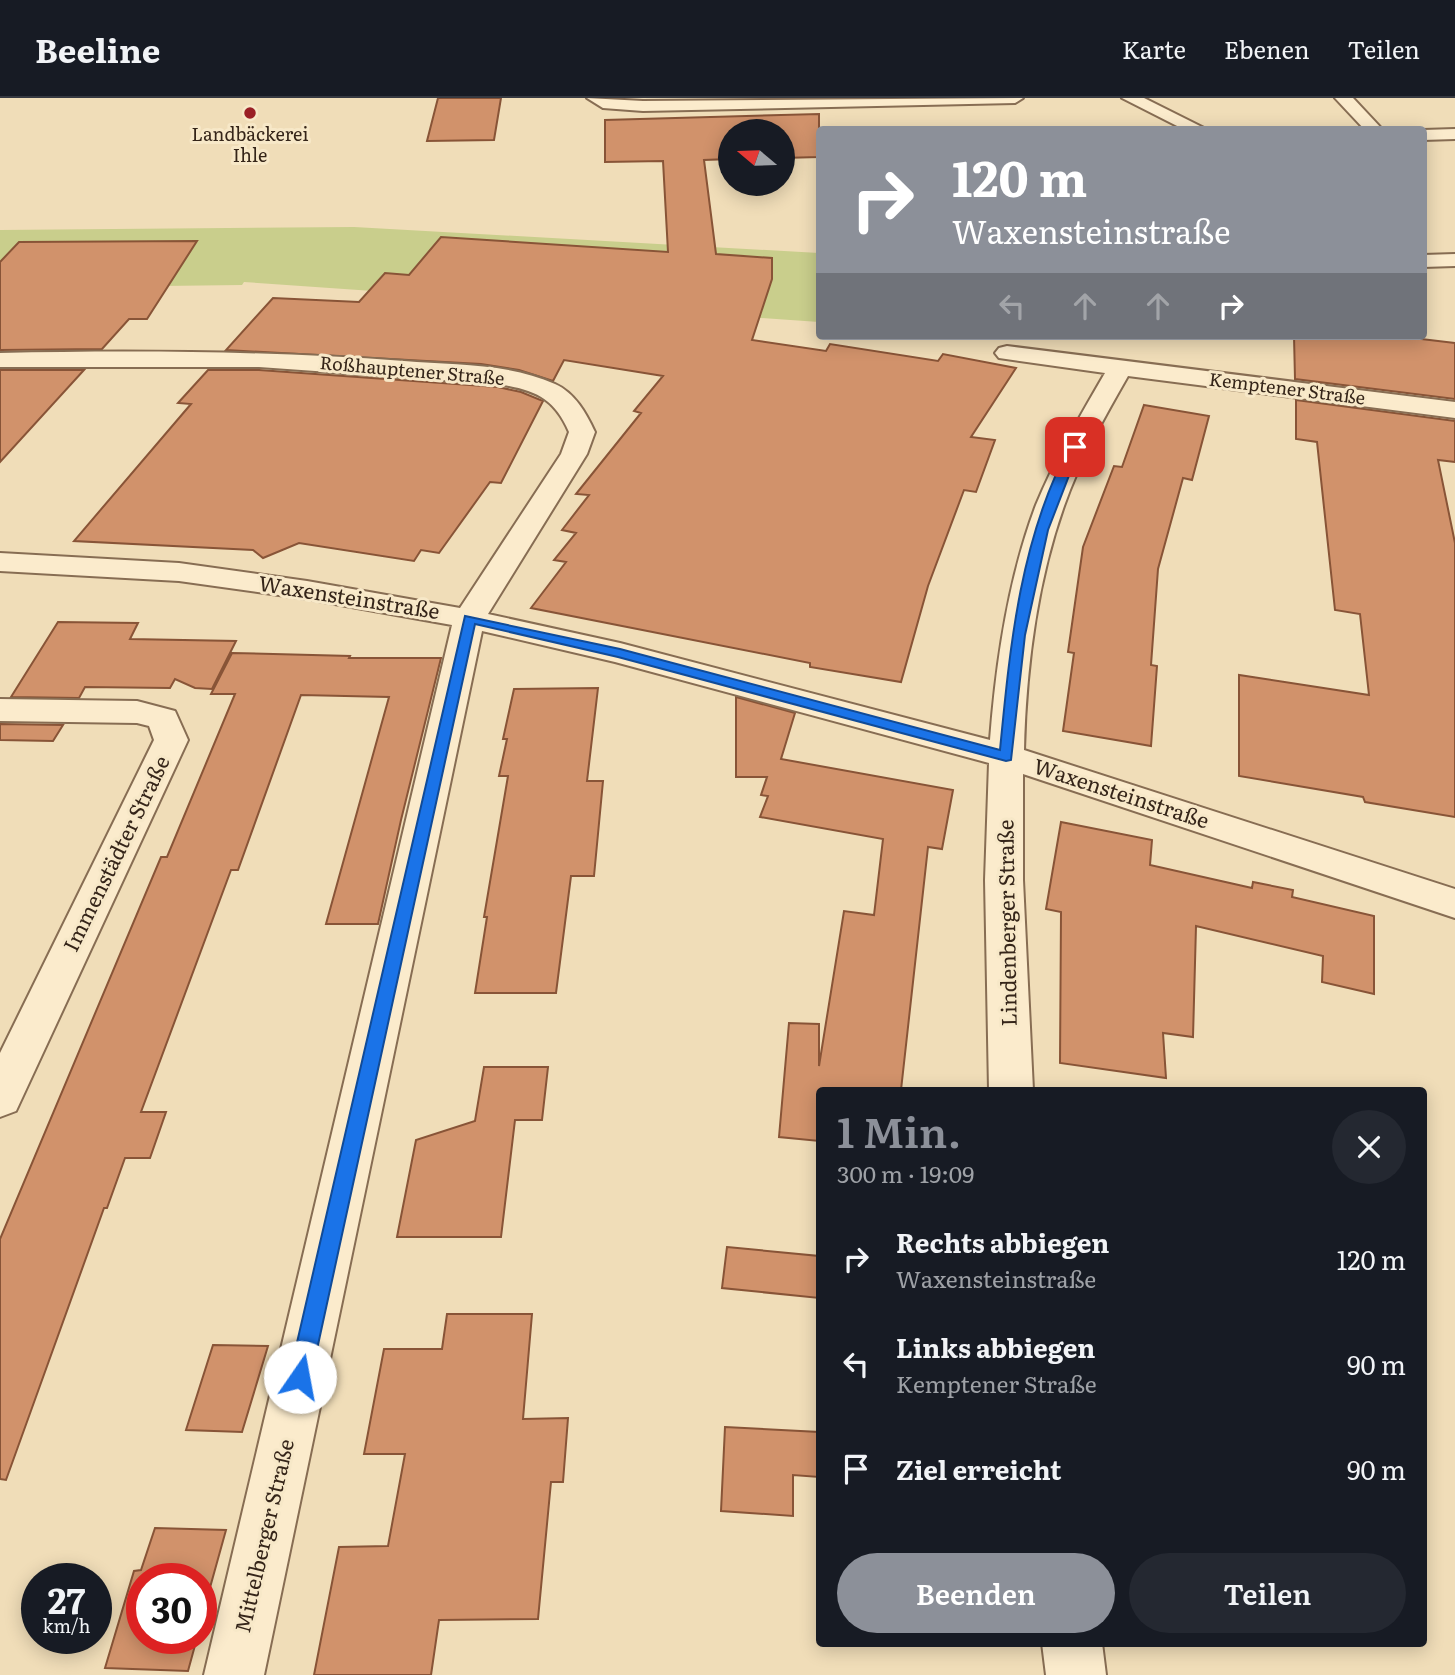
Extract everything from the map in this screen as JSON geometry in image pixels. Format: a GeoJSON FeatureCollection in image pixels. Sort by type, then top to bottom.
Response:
{"type":"FeatureCollection","features":[{"type":"Feature","properties":{"kind":"street"},"geometry":{"type":"LineString","coordinates":[[596,98],[603,103],[643,106],[1015,98]]}},
{"type":"Feature","properties":{"kind":"street"},"geometry":{"type":"LineString","coordinates":[[1130,98],[1191,126]]}},
{"type":"Feature","properties":{"kind":"street"},"geometry":{"type":"LineString","coordinates":[[1343,98],[1371,126]]}},
{"type":"Feature","properties":{"kind":"street"},"geometry":{"type":"LineString","coordinates":[[1427,135],[1455,134]]}},
{"type":"Feature","properties":{"kind":"street"},"geometry":{"type":"LineString","coordinates":[[1427,261],[1455,260]]}},
{"type":"Feature","properties":{"kind":"street","name":"Kemptener Straße"},"geometry":{"type":"LineString","coordinates":[[1007,353],[1455,410]]}},
{"type":"Feature","properties":{"kind":"street","name":"Roßhauptener Straße"},"geometry":{"type":"LineString","coordinates":[[0,360],[165,358],[296,361],[486,376],[546,390],[564,400],[575,413],[582,432],[574,454],[469,618]]}},
{"type":"Feature","properties":{"kind":"street"},"geometry":{"type":"LineString","coordinates":[[1006,756],[1018,635],[1042,530],[1075,447],[1120,368]]}},
{"type":"Feature","properties":{"kind":"street"},"geometry":{"type":"LineString","coordinates":[[0,592],[11,563]]}},
{"type":"Feature","properties":{"kind":"street","name":"Waxensteinstraße"},"geometry":{"type":"LineString","coordinates":[[11,563],[179,572],[469,618],[620,653],[1006,756],[1455,904]]}},
{"type":"Feature","properties":{"kind":"street","name":"Mittelberger Straße"},"geometry":{"type":"LineString","coordinates":[[234,1675],[469,618]]}},
{"type":"Feature","properties":{"kind":"street","name":"Immenstädter Straße"},"geometry":{"type":"LineString","coordinates":[[0,710],[137,712],[163,719],[171,740],[0,1098]]}},
{"type":"Feature","properties":{"kind":"street","name":"Lindenberger Straße"},"geometry":{"type":"LineString","coordinates":[[1006,756],[1005,921],[1011,1087]]}},
{"type":"Feature","properties":{"kind":"street"},"geometry":{"type":"LineString","coordinates":[[1072,1647],[1076,1675]]}},
{"type":"Feature","properties":{"kind":"green space"},"geometry":{"type":"Polygon","coordinates":[[[354,227],[816,253],[816,322],[244,282],[242,285],[0,288],[0,230],[354,227]]]}},
{"type":"Feature","properties":{"kind":"building"},"geometry":{"type":"Polygon","coordinates":[[[438,98],[501,98],[494,140],[427,141],[438,98]]]}},
{"type":"Feature","properties":{"kind":"building"},"geometry":{"type":"Polygon","coordinates":[[[819,114],[819,126],[816,126],[816,157],[795,158],[795,119],[718,119],[718,159],[704,160],[716,254],[772,258],[772,279],[752,340],[826,351],[830,344],[938,361],[943,354],[1016,368],[971,437],[995,440],[976,492],[964,490],[928,586],[901,682],[810,667],[810,663],[531,608],[566,562],[554,560],[576,533],[562,530],[589,495],[576,494],[641,413],[634,411],[663,376],[564,360],[553,381],[519,370],[481,364],[226,350],[273,298],[359,302],[385,273],[409,275],[441,237],[668,252],[663,161],[605,162],[605,120],[819,114]]]}},
{"type":"Feature","properties":{"kind":"building"},"geometry":{"type":"Polygon","coordinates":[[[197,241],[147,319],[129,319],[102,349],[0,350],[0,262],[19,242],[197,241]]]}},
{"type":"Feature","properties":{"kind":"building"},"geometry":{"type":"Polygon","coordinates":[[[1294,340],[1427,340],[1455,343],[1455,399],[1295,379],[1294,340]]]}},
{"type":"Feature","properties":{"kind":"building"},"geometry":{"type":"Polygon","coordinates":[[[0,370],[84,370],[0,462],[0,370]]]}},
{"type":"Feature","properties":{"kind":"building"},"geometry":{"type":"Polygon","coordinates":[[[208,370],[259,370],[498,387],[543,401],[501,483],[490,482],[439,553],[421,550],[414,561],[299,543],[263,558],[253,550],[74,541],[191,404],[178,403],[208,370]]]}},
{"type":"Feature","properties":{"kind":"building"},"geometry":{"type":"Polygon","coordinates":[[[1296,400],[1455,421],[1455,462],[1438,460],[1455,543],[1455,817],[1365,802],[1363,797],[1239,776],[1239,675],[1369,695],[1360,614],[1335,610],[1317,442],[1296,439],[1296,400]]]}},
{"type":"Feature","properties":{"kind":"building"},"geometry":{"type":"Polygon","coordinates":[[[1144,405],[1209,416],[1192,480],[1183,478],[1158,569],[1151,665],[1157,666],[1151,746],[1063,731],[1074,653],[1068,652],[1083,547],[1114,466],[1122,467],[1144,405]]]}},
{"type":"Feature","properties":{"kind":"building"},"geometry":{"type":"Polygon","coordinates":[[[58,622],[138,623],[130,639],[236,641],[212,689],[195,688],[175,679],[170,688],[85,687],[79,698],[11,697],[58,622]]]}},
{"type":"Feature","properties":{"kind":"building"},"geometry":{"type":"Polygon","coordinates":[[[232,653],[350,656],[349,658],[441,658],[378,924],[326,924],[389,697],[301,695],[238,870],[231,870],[141,1112],[166,1112],[150,1158],[125,1158],[107,1208],[104,1208],[6,1480],[0,1479],[0,1239],[161,857],[167,857],[235,694],[211,694],[232,653]]]}},
{"type":"Feature","properties":{"kind":"building"},"geometry":{"type":"Polygon","coordinates":[[[598,688],[587,781],[603,781],[594,876],[571,876],[556,993],[475,993],[487,917],[484,917],[508,776],[499,776],[507,739],[503,739],[514,689],[598,688]]]}},
{"type":"Feature","properties":{"kind":"building"},"geometry":{"type":"Polygon","coordinates":[[[736,697],[795,713],[781,759],[953,790],[942,849],[928,847],[901,1087],[816,1087],[816,1141],[779,1137],[789,1023],[819,1024],[819,1066],[844,911],[874,915],[883,839],[760,817],[768,796],[761,795],[767,777],[736,777],[736,697]]]}},
{"type":"Feature","properties":{"kind":"building"},"geometry":{"type":"Polygon","coordinates":[[[0,724],[63,725],[53,741],[0,740],[0,724]]]}},
{"type":"Feature","properties":{"kind":"building"},"geometry":{"type":"Polygon","coordinates":[[[1061,822],[1152,840],[1150,865],[1252,888],[1253,882],[1293,890],[1292,897],[1374,916],[1374,994],[1322,982],[1323,956],[1196,926],[1193,1037],[1163,1033],[1166,1078],[1060,1063],[1061,912],[1046,909],[1061,822]]]}},
{"type":"Feature","properties":{"kind":"building"},"geometry":{"type":"Polygon","coordinates":[[[484,1067],[548,1067],[542,1120],[515,1120],[501,1237],[397,1237],[416,1140],[475,1121],[484,1067]]]}},
{"type":"Feature","properties":{"kind":"building"},"geometry":{"type":"Polygon","coordinates":[[[727,1247],[816,1256],[816,1298],[722,1288],[727,1247]]]}},
{"type":"Feature","properties":{"kind":"building"},"geometry":{"type":"Polygon","coordinates":[[[447,1314],[532,1314],[523,1419],[568,1418],[563,1482],[551,1482],[538,1619],[439,1620],[431,1675],[314,1675],[339,1547],[388,1546],[405,1454],[364,1454],[384,1349],[442,1349],[447,1314]]]}},
{"type":"Feature","properties":{"kind":"building"},"geometry":{"type":"Polygon","coordinates":[[[213,1345],[268,1346],[242,1432],[186,1430],[213,1345]]]}},
{"type":"Feature","properties":{"kind":"building"},"geometry":{"type":"Polygon","coordinates":[[[725,1427],[816,1432],[816,1477],[793,1475],[793,1516],[721,1511],[725,1427]]]}},
{"type":"Feature","properties":{"kind":"building"},"geometry":{"type":"Polygon","coordinates":[[[155,1528],[226,1530],[217,1563],[143,1563],[155,1528]]]}},
{"type":"Feature","properties":{"kind":"building"},"geometry":{"type":"Polygon","coordinates":[[[126,1598],[126,1654],[193,1654],[188,1671],[105,1668],[109,1654],[112,1654],[112,1645],[126,1598]]]}},
{"type":"Feature","properties":{"kind":"place","name":"Landbäckerei Ihle"},"geometry":{"type":"Point","coordinates":[250,113]}},
{"type":"Feature","properties":{"kind":"route"},"geometry":{"type":"LineString","coordinates":[[300,1377],[469,618],[620,653],[1006,756],[1018,635],[1042,530],[1075,447]]}}]}
